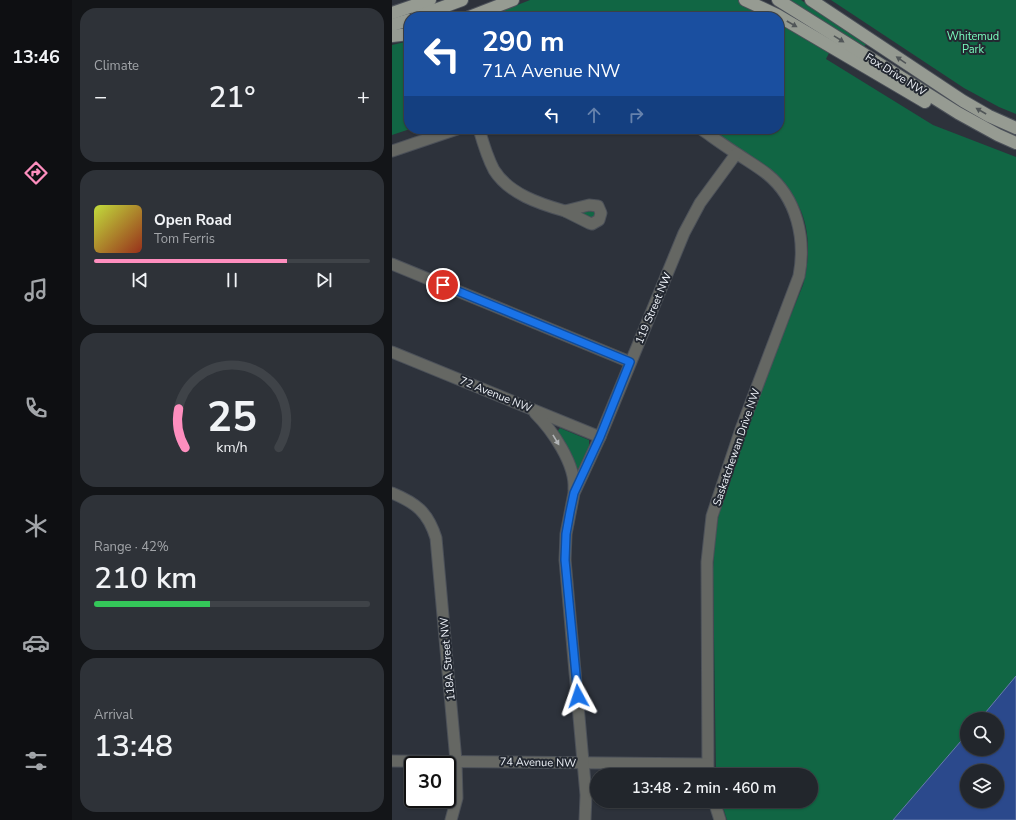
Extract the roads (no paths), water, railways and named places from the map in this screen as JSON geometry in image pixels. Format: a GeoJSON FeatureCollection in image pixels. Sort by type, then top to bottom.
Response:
{"type":"FeatureCollection","features":[{"type":"Feature","properties":{"kind":"main road"},"geometry":{"type":"LineString","coordinates":[[392,13],[430,0]]}},
{"type":"Feature","properties":{"kind":"main road"},"geometry":{"type":"LineString","coordinates":[[430,12],[462,0]]}},
{"type":"Feature","properties":{"kind":"main road"},"geometry":{"type":"LineString","coordinates":[[482,12],[513,0]]}},
{"type":"Feature","properties":{"kind":"main road"},"geometry":{"type":"LineString","coordinates":[[745,0],[770,12]]}},
{"type":"Feature","properties":{"kind":"main road"},"geometry":{"type":"LineString","coordinates":[[770,0],[805,18]]}},
{"type":"Feature","properties":{"kind":"main road","name":"Fox Drive NW"},"geometry":{"type":"LineString","coordinates":[[778,0],[958,112],[998,135],[1016,143]]}},
{"type":"Feature","properties":{"kind":"main road","name":"Fox Drive NW"},"geometry":{"type":"LineString","coordinates":[[811,0],[963,101],[989,116],[1016,128]]}},
{"type":"Feature","properties":{"kind":"main road"},"geometry":{"type":"LineString","coordinates":[[784,20],[941,111],[958,112]]}},
{"type":"Feature","properties":{"kind":"main road"},"geometry":{"type":"LineString","coordinates":[[392,26],[404,22]]}},
{"type":"Feature","properties":{"kind":"main road"},"geometry":{"type":"LineString","coordinates":[[392,36],[404,35]]}},
{"type":"Feature","properties":{"kind":"street"},"geometry":{"type":"LineString","coordinates":[[392,151],[442,134]]}},
{"type":"Feature","properties":{"kind":"street"},"geometry":{"type":"LineString","coordinates":[[481,134],[490,163],[500,177],[514,190],[529,199],[565,211]]}},
{"type":"Feature","properties":{"kind":"street","name":"Saskatchewan Drive NW"},"geometry":{"type":"LineString","coordinates":[[707,768],[707,562],[712,516],[741,429],[799,276],[802,254],[802,242],[794,210],[784,193],[766,173],[708,134]]}},
{"type":"Feature","properties":{"kind":"street","name":"119 Street NW"},"geometry":{"type":"LineString","coordinates":[[585,820],[586,795],[584,763],[565,560],[566,534],[574,493],[600,437],[684,233],[700,203],[736,154]]}},
{"type":"Feature","properties":{"kind":"street"},"geometry":{"type":"LineString","coordinates":[[392,264],[630,362]]}},
{"type":"Feature","properties":{"kind":"street","name":"72 Avenue NW"},"geometry":{"type":"LineString","coordinates":[[392,352],[600,437]]}},
{"type":"Feature","properties":{"kind":"street","name":"119 Street NW"},"geometry":{"type":"LineString","coordinates":[[532,409],[549,428],[566,458],[573,475],[574,493]]}},
{"type":"Feature","properties":{"kind":"street","name":"118A Street NW"},"geometry":{"type":"LineString","coordinates":[[392,493],[414,504],[424,513],[432,524],[436,538],[456,756]]}},
{"type":"Feature","properties":{"kind":"street","name":"74 Avenue NW"},"geometry":{"type":"LineString","coordinates":[[392,761],[404,761]]}},
{"type":"Feature","properties":{"kind":"street","name":"74 Avenue NW"},"geometry":{"type":"LineString","coordinates":[[456,761],[707,764]]}},
{"type":"Feature","properties":{"kind":"street","name":"118A Street NW"},"geometry":{"type":"LineString","coordinates":[[456,761],[456,802]]}},
{"type":"Feature","properties":{"kind":"street","name":"118A Street NW"},"geometry":{"type":"LineString","coordinates":[[451,820],[454,808]]}},
{"type":"Feature","properties":{"kind":"street"},"geometry":{"type":"LineString","coordinates":[[716,808],[720,820]]}},
{"type":"Feature","properties":{"kind":"water"},"geometry":{"type":"Polygon","coordinates":[[[1016,676],[1016,820],[893,820],[960,742],[960,756],[1004,756],[1004,712],[986,712],[1016,676]]]}},
{"type":"Feature","properties":{"kind":"park label","name":"Whitemud Park"},"geometry":{"type":"Point","coordinates":[973,42]}}]}
